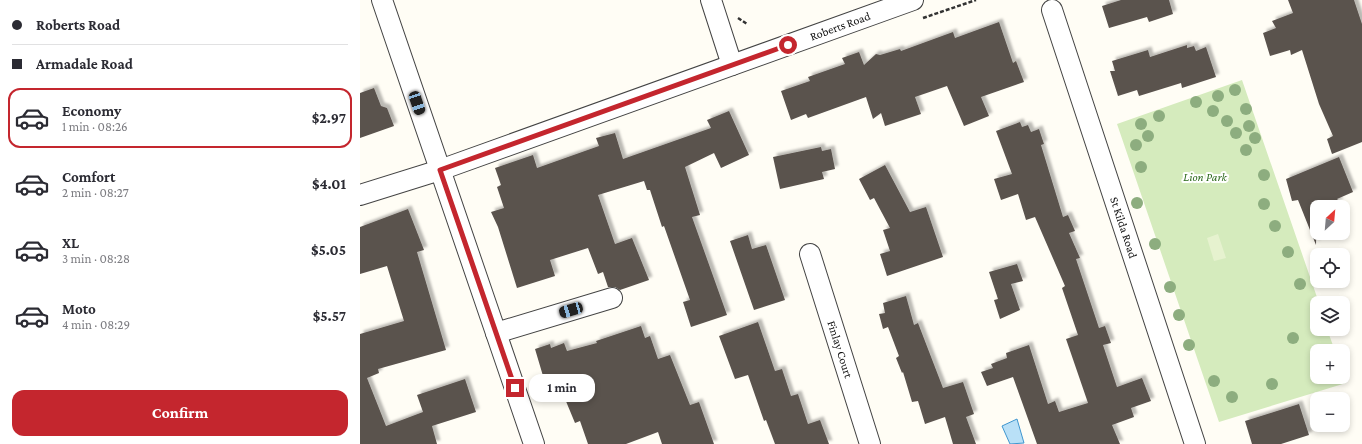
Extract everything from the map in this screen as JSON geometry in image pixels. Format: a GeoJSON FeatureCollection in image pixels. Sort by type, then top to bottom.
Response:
{"type":"FeatureCollection","features":[{"type":"Feature","properties":{"kind":"street"},"geometry":{"type":"LineString","coordinates":[[382,0],[534,444]]}},
{"type":"Feature","properties":{"kind":"street"},"geometry":{"type":"LineString","coordinates":[[711,0],[732,65]]}},
{"type":"Feature","properties":{"kind":"street","name":"Roberts Road"},"geometry":{"type":"LineString","coordinates":[[360,195],[440,170],[913,0]]}},
{"type":"Feature","properties":{"kind":"street","name":"St Kilda Road"},"geometry":{"type":"LineString","coordinates":[[1052,10],[1195,444]]}},
{"type":"Feature","properties":{"kind":"street","name":"Finlay Court"},"geometry":{"type":"LineString","coordinates":[[810,254],[870,444]]}},
{"type":"Feature","properties":{"kind":"street"},"geometry":{"type":"LineString","coordinates":[[496,333],[612,298]]}},
{"type":"Feature","properties":{"kind":"green space","name":"Lion Park"},"geometry":{"type":"Polygon","coordinates":[[[1242,80],[1310,277],[1310,288],[1314,288],[1317,296],[1310,296],[1310,336],[1330,336],[1332,344],[1310,344],[1310,384],[1343,384],[1317,392],[1310,392],[1310,394],[1219,422],[1117,124],[1242,80]]]}},
{"type":"Feature","properties":{"kind":"green space"},"geometry":{"type":"Polygon","coordinates":[[[1218,234],[1226,258],[1214,261],[1207,238],[1218,234]]]}},
{"type":"Feature","properties":{"kind":"water"},"geometry":{"type":"Polygon","coordinates":[[[1017,419],[1024,443],[1010,444],[1002,426],[1017,419]]]}},
{"type":"Feature","properties":{"kind":"building"},"geometry":{"type":"Polygon","coordinates":[[[1121,0],[1169,0],[1173,14],[1149,22],[1147,17],[1109,28],[1102,6],[1121,0]]]}},
{"type":"Feature","properties":{"kind":"building"},"geometry":{"type":"Polygon","coordinates":[[[1288,0],[1354,0],[1362,24],[1362,142],[1332,154],[1327,139],[1333,136],[1319,104],[1302,50],[1291,55],[1290,50],[1270,56],[1263,33],[1276,28],[1272,21],[1293,13],[1288,0]]]}},
{"type":"Feature","properties":{"kind":"building"},"geometry":{"type":"Polygon","coordinates":[[[999,22],[1013,63],[1016,61],[1024,82],[981,97],[989,116],[964,126],[947,86],[915,97],[921,114],[885,126],[881,113],[873,119],[866,97],[808,118],[806,114],[791,120],[781,91],[810,81],[808,77],[845,64],[842,58],[859,52],[864,65],[876,54],[880,55],[900,49],[901,51],[953,32],[955,38],[999,22]]]}},
{"type":"Feature","properties":{"kind":"building"},"geometry":{"type":"Polygon","coordinates":[[[1187,45],[1187,48],[1194,46],[1196,51],[1206,47],[1216,77],[1182,88],[1181,83],[1139,96],[1137,90],[1118,96],[1110,71],[1115,71],[1112,61],[1148,50],[1150,57],[1187,45]]]}},
{"type":"Feature","properties":{"kind":"building"},"geometry":{"type":"Polygon","coordinates":[[[374,88],[381,106],[387,108],[394,126],[360,138],[360,93],[374,88]]]}},
{"type":"Feature","properties":{"kind":"building"},"geometry":{"type":"Polygon","coordinates":[[[729,111],[749,155],[721,168],[714,153],[685,167],[700,215],[692,217],[727,315],[691,327],[683,302],[690,300],[664,226],[662,227],[650,190],[647,190],[644,181],[598,195],[615,244],[632,238],[649,280],[620,290],[615,287],[608,287],[603,272],[598,274],[588,248],[550,260],[555,276],[517,288],[498,227],[491,212],[504,208],[497,187],[501,185],[495,168],[533,155],[537,168],[599,146],[596,138],[615,133],[623,159],[711,128],[707,120],[729,111]]]}},
{"type":"Feature","properties":{"kind":"building"},"geometry":{"type":"Polygon","coordinates":[[[1020,122],[1022,127],[1028,125],[1031,132],[1039,129],[1044,144],[1041,145],[1063,217],[1068,215],[1075,231],[1069,233],[1080,258],[1076,259],[1099,328],[1105,326],[1111,343],[1103,345],[1117,387],[1142,378],[1151,401],[1131,408],[1134,417],[1112,425],[1120,444],[1037,444],[1013,377],[987,386],[981,372],[993,368],[991,364],[1007,358],[1006,353],[1029,345],[1048,404],[1055,401],[1059,412],[1088,403],[1066,339],[1078,335],[1062,288],[1065,286],[1035,217],[1026,220],[1018,194],[1001,200],[994,179],[1012,174],[996,131],[1020,122]]]}},
{"type":"Feature","properties":{"kind":"building"},"geometry":{"type":"Polygon","coordinates":[[[821,147],[822,151],[831,149],[835,169],[822,172],[824,179],[780,189],[773,157],[821,147]]]}},
{"type":"Feature","properties":{"kind":"building"},"geometry":{"type":"Polygon","coordinates":[[[1339,157],[1353,192],[1337,199],[1338,200],[1310,200],[1310,230],[1298,200],[1292,201],[1286,179],[1339,157]]]}},
{"type":"Feature","properties":{"kind":"building"},"geometry":{"type":"Polygon","coordinates":[[[885,165],[910,212],[926,207],[943,257],[887,276],[880,254],[890,251],[883,230],[890,228],[874,198],[870,200],[859,179],[885,165]]]}},
{"type":"Feature","properties":{"kind":"building"},"geometry":{"type":"Polygon","coordinates":[[[408,209],[424,250],[417,252],[446,350],[378,369],[379,373],[367,378],[386,426],[423,412],[417,395],[465,379],[476,412],[432,426],[437,444],[360,444],[360,334],[404,321],[387,266],[360,274],[360,227],[408,209]]]}},
{"type":"Feature","properties":{"kind":"building"},"geometry":{"type":"Polygon","coordinates":[[[748,235],[752,249],[766,245],[785,300],[754,310],[730,241],[748,235]]]}},
{"type":"Feature","properties":{"kind":"building"},"geometry":{"type":"Polygon","coordinates":[[[1017,264],[1023,281],[1011,284],[1020,310],[1000,319],[994,300],[998,299],[989,272],[1017,264]]]}},
{"type":"Feature","properties":{"kind":"building"},"geometry":{"type":"Polygon","coordinates":[[[906,296],[914,325],[918,323],[943,388],[963,382],[974,414],[966,417],[976,444],[953,444],[945,417],[925,424],[918,401],[912,402],[903,372],[902,373],[896,358],[899,356],[888,327],[883,329],[879,314],[885,313],[883,303],[906,296]]]}},
{"type":"Feature","properties":{"kind":"building"},"geometry":{"type":"Polygon","coordinates":[[[758,322],[775,371],[782,369],[791,396],[798,394],[808,424],[820,420],[829,444],[775,444],[766,420],[764,421],[748,375],[735,379],[719,336],[758,322]]]}},
{"type":"Feature","properties":{"kind":"building"},"geometry":{"type":"Polygon","coordinates":[[[641,326],[645,338],[650,336],[658,359],[670,355],[690,405],[699,402],[714,444],[662,444],[658,432],[626,444],[588,444],[580,421],[575,423],[558,382],[546,386],[535,349],[550,344],[551,348],[564,343],[567,351],[597,343],[596,341],[641,326]]]}},
{"type":"Feature","properties":{"kind":"building"},"geometry":{"type":"Polygon","coordinates":[[[1299,404],[1309,435],[1281,444],[1252,444],[1245,421],[1299,404]]]}},
{"type":"Feature","properties":{"kind":"route"},"geometry":{"type":"LineString","coordinates":[[515,388],[440,170],[788,45]]}}]}
